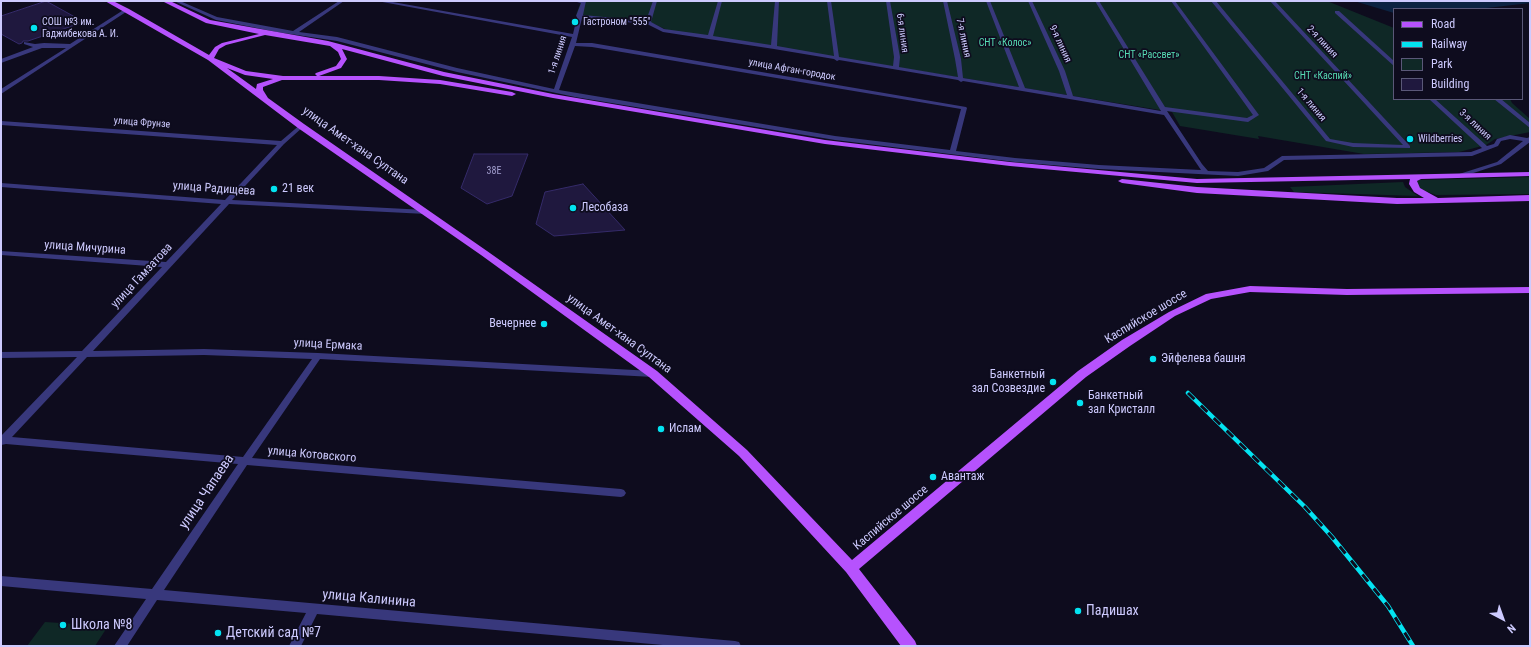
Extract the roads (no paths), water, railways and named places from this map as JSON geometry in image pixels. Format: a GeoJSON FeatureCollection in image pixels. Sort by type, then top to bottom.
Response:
{"type":"FeatureCollection","features":[{"type":"Feature","properties":{"kind":"main road"},"geometry":{"type":"LineString","coordinates":[[108,1],[127,10],[210,59],[245,73],[283,78],[379,78],[440,82],[818,147],[1196,190],[1397,201],[1530,198]]}},
{"type":"Feature","properties":{"kind":"main road"},"geometry":{"type":"LineString","coordinates":[[165,1],[208,22],[328,43],[443,74],[547,95],[825,142],[1010,164],[1197,181],[1530,174]]}},
{"type":"Feature","properties":{"kind":"main road"},"geometry":{"type":"LineString","coordinates":[[210,59],[217,48],[224,44],[244,38],[270,34]]}},
{"type":"Feature","properties":{"kind":"main road"},"geometry":{"type":"LineString","coordinates":[[264,98],[258,90],[260,86],[273,80],[313,76],[339,67],[344,59],[343,55],[341,51],[328,43]]}},
{"type":"Feature","properties":{"kind":"main road","name":"улица Амет-хана Султана"},"geometry":{"type":"LineString","coordinates":[[210,59],[301,126],[426,212],[653,374],[742,453],[851,568],[910,646]]}},
{"type":"Feature","properties":{"kind":"main road"},"geometry":{"type":"LineString","coordinates":[[1418,177],[1413,180],[1412,184],[1417,190],[1427,196],[1441,200]]}},
{"type":"Feature","properties":{"kind":"main road"},"geometry":{"type":"LineString","coordinates":[[1512,198],[1530,201]]}},
{"type":"Feature","properties":{"kind":"main road","name":"Каспийское шоссе"},"geometry":{"type":"LineString","coordinates":[[851,568],[1082,374],[1126,343],[1172,314],[1209,296],[1250,289],[1347,292],[1530,290]]}},
{"type":"Feature","properties":{"kind":"street"},"geometry":{"type":"LineString","coordinates":[[176,1],[216,18],[337,39],[457,70],[556,92],[835,138],[1098,168],[1238,174],[1266,170],[1282,158],[1472,154],[1496,146],[1499,140],[1510,137],[1529,140]]}},
{"type":"Feature","properties":{"kind":"street"},"geometry":{"type":"LineString","coordinates":[[295,32],[342,1]]}},
{"type":"Feature","properties":{"kind":"street"},"geometry":{"type":"LineString","coordinates":[[379,1],[574,36]]}},
{"type":"Feature","properties":{"kind":"street"},"geometry":{"type":"LineString","coordinates":[[575,1],[583,1]]}},
{"type":"Feature","properties":{"kind":"street","name":"1-я линия"},"geometry":{"type":"LineString","coordinates":[[556,92],[573,44],[583,1]]}},
{"type":"Feature","properties":{"kind":"street"},"geometry":{"type":"LineString","coordinates":[[648,23],[655,1]]}},
{"type":"Feature","properties":{"kind":"street"},"geometry":{"type":"LineString","coordinates":[[710,38],[720,1]]}},
{"type":"Feature","properties":{"kind":"street"},"geometry":{"type":"LineString","coordinates":[[774,47],[777,1]]}},
{"type":"Feature","properties":{"kind":"street"},"geometry":{"type":"LineString","coordinates":[[829,1],[837,59]]}},
{"type":"Feature","properties":{"kind":"street","name":"6-я линия"},"geometry":{"type":"LineString","coordinates":[[888,1],[897,57],[896,68]]}},
{"type":"Feature","properties":{"kind":"street","name":"7-я линия"},"geometry":{"type":"LineString","coordinates":[[945,1],[958,59],[961,80]]}},
{"type":"Feature","properties":{"kind":"street"},"geometry":{"type":"LineString","coordinates":[[988,1],[1023,90]]}},
{"type":"Feature","properties":{"kind":"street","name":"9-я линия"},"geometry":{"type":"LineString","coordinates":[[1030,1],[1062,71],[1070,97]]}},
{"type":"Feature","properties":{"kind":"street"},"geometry":{"type":"LineString","coordinates":[[1097,1],[1165,112],[1200,165],[1207,173]]}},
{"type":"Feature","properties":{"kind":"street"},"geometry":{"type":"LineString","coordinates":[[579,16],[648,23],[663,30],[774,47],[961,80],[1165,112],[1248,120],[1256,115],[1172,1]]}},
{"type":"Feature","properties":{"kind":"street","name":"1-я линия"},"geometry":{"type":"LineString","coordinates":[[1213,1],[1328,140],[1353,145],[1408,147]]}},
{"type":"Feature","properties":{"kind":"street","name":"2-я линия"},"geometry":{"type":"LineString","coordinates":[[1272,1],[1408,147]]}},
{"type":"Feature","properties":{"kind":"street"},"geometry":{"type":"LineString","coordinates":[[1,92],[127,10]]}},
{"type":"Feature","properties":{"kind":"street"},"geometry":{"type":"LineString","coordinates":[[1338,12],[1393,63]]}},
{"type":"Feature","properties":{"kind":"street"},"geometry":{"type":"LineString","coordinates":[[26,43],[35,46],[70,46]]}},
{"type":"Feature","properties":{"kind":"street","name":"улица Афган-городок"},"geometry":{"type":"LineString","coordinates":[[573,44],[592,45],[964,108],[953,152]]}},
{"type":"Feature","properties":{"kind":"street"},"geometry":{"type":"LineString","coordinates":[[1,61],[44,45]]}},
{"type":"Feature","properties":{"kind":"street","name":"3-я линия"},"geometry":{"type":"LineString","coordinates":[[1433,100],[1487,149]]}},
{"type":"Feature","properties":{"kind":"street"},"geometry":{"type":"LineString","coordinates":[[1498,100],[1530,126]]}},
{"type":"Feature","properties":{"kind":"street","name":"улица Фрунзе"},"geometry":{"type":"LineString","coordinates":[[1,123],[282,143]]}},
{"type":"Feature","properties":{"kind":"street","name":"улица Гамзатова"},"geometry":{"type":"LineString","coordinates":[[2,441],[282,143],[301,126]]}},
{"type":"Feature","properties":{"kind":"street"},"geometry":{"type":"LineString","coordinates":[[1458,176],[1499,163],[1529,140]]}},
{"type":"Feature","properties":{"kind":"street"},"geometry":{"type":"LineString","coordinates":[[1393,146],[1417,156]]}},
{"type":"Feature","properties":{"kind":"street","name":"улица Радищева"},"geometry":{"type":"LineString","coordinates":[[1,184],[228,202],[426,212]]}},
{"type":"Feature","properties":{"kind":"street","name":"улица Мичурина"},"geometry":{"type":"LineString","coordinates":[[1,253],[168,265]]}},
{"type":"Feature","properties":{"kind":"street","name":"улица Ермака"},"geometry":{"type":"LineString","coordinates":[[1,355],[204,352],[318,356],[653,374]]}},
{"type":"Feature","properties":{"kind":"street","name":"улица Чапаева"},"geometry":{"type":"LineString","coordinates":[[120,646],[318,356]]}},
{"type":"Feature","properties":{"kind":"street","name":"улица Котовского"},"geometry":{"type":"LineString","coordinates":[[2,441],[621,493]]}},
{"type":"Feature","properties":{"kind":"street","name":"улица Калинина"},"geometry":{"type":"LineString","coordinates":[[1,581],[735,646]]}},
{"type":"Feature","properties":{"kind":"street"},"geometry":{"type":"LineString","coordinates":[[295,646],[314,609]]}},
{"type":"Feature","properties":{"kind":"water"},"geometry":{"type":"Polygon","coordinates":[[[1354,1],[1530,1],[1530,3],[1487,8],[1393,8],[1393,13],[1354,1]]]}},
{"type":"Feature","properties":{"kind":"railway"},"geometry":{"type":"LineString","coordinates":[[1188,393],[1305,507],[1332,537],[1388,606],[1413,646]]}},
{"type":"Feature","properties":{"kind":"place","name":"Гастроном \"555\""},"geometry":{"type":"Point","coordinates":[575,22]}},
{"type":"Feature","properties":{"kind":"place","name":"СОШ №3 им. Гаджибекова А. И."},"geometry":{"type":"Point","coordinates":[34,28]}},
{"type":"Feature","properties":{"kind":"place","name":"Wildberries"},"geometry":{"type":"Point","coordinates":[1410,139]}},
{"type":"Feature","properties":{"kind":"place","name":"21 век"},"geometry":{"type":"Point","coordinates":[274,189]}},
{"type":"Feature","properties":{"kind":"place","name":"Лесобаза"},"geometry":{"type":"Point","coordinates":[573,208]}},
{"type":"Feature","properties":{"kind":"place","name":"Вечернее"},"geometry":{"type":"Point","coordinates":[544,324]}},
{"type":"Feature","properties":{"kind":"place","name":"Эйфелева башня"},"geometry":{"type":"Point","coordinates":[1153,359]}},
{"type":"Feature","properties":{"kind":"place","name":"Банкетный зал Созвездие"},"geometry":{"type":"Point","coordinates":[1053,382]}},
{"type":"Feature","properties":{"kind":"place","name":"Банкетный зал Кристалл"},"geometry":{"type":"Point","coordinates":[1080,403]}},
{"type":"Feature","properties":{"kind":"place","name":"Ислам"},"geometry":{"type":"Point","coordinates":[661,429]}},
{"type":"Feature","properties":{"kind":"place","name":"Авантаж"},"geometry":{"type":"Point","coordinates":[933,477]}},
{"type":"Feature","properties":{"kind":"place","name":"Падишах"},"geometry":{"type":"Point","coordinates":[1078,611]}},
{"type":"Feature","properties":{"kind":"place","name":"Школа №8"},"geometry":{"type":"Point","coordinates":[63,625]}},
{"type":"Feature","properties":{"kind":"place","name":"Детский сад №7"},"geometry":{"type":"Point","coordinates":[218,633]}},
{"type":"Feature","properties":{"kind":"park label","name":"СНТ «Колос»"},"geometry":{"type":"Point","coordinates":[1005,43]}},
{"type":"Feature","properties":{"kind":"park label","name":"СНТ «Рассвет»"},"geometry":{"type":"Point","coordinates":[1149,55]}},
{"type":"Feature","properties":{"kind":"park label","name":"СНТ «Каспий»"},"geometry":{"type":"Point","coordinates":[1323,76]}}]}
